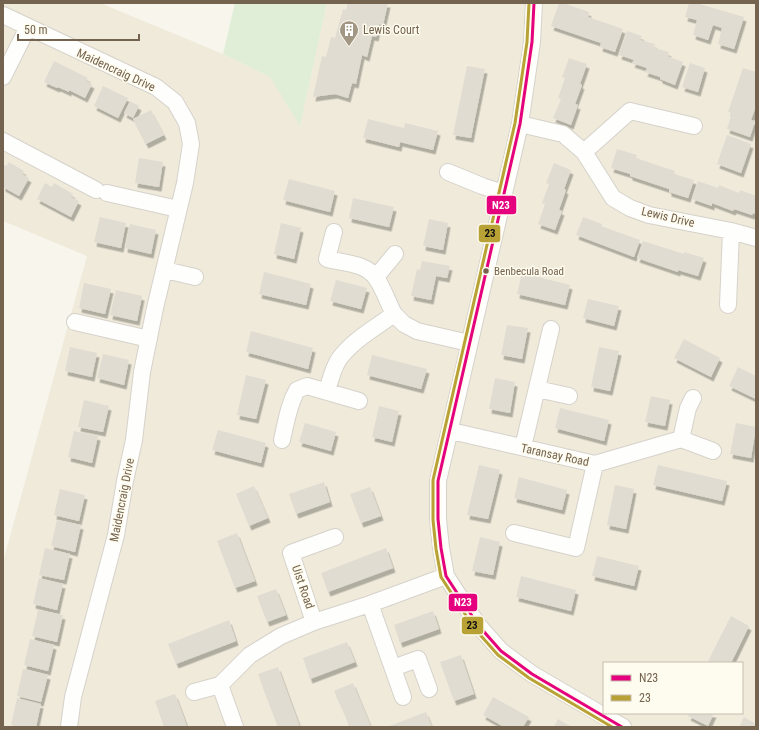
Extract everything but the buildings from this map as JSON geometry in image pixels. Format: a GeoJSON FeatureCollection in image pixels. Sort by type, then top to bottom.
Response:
{"type":"FeatureCollection","features":[{"type":"Feature","properties":{"kind":"street"},"geometry":{"type":"LineString","coordinates":[[534,3],[532,42],[520,124],[469,343],[451,431],[438,481],[438,519],[441,548],[446,576],[478,625],[501,651],[532,674],[623,727]]}},
{"type":"Feature","properties":{"kind":"street","name":"Maidencraig Drive"},"geometry":{"type":"LineString","coordinates":[[3,15],[156,87],[175,102],[187,123],[191,144],[185,183],[142,372],[134,440],[125,481],[116,535],[103,589],[86,643],[73,697],[69,727]]}},
{"type":"Feature","properties":{"kind":"street"},"geometry":{"type":"LineString","coordinates":[[3,77],[28,27]]}},
{"type":"Feature","properties":{"kind":"street"},"geometry":{"type":"LineString","coordinates":[[584,152],[630,111],[694,126]]}},
{"type":"Feature","properties":{"kind":"street","name":"Lewis Drive"},"geometry":{"type":"LineString","coordinates":[[520,124],[563,134],[584,152],[613,198],[630,208],[649,216],[731,231],[756,238]]}},
{"type":"Feature","properties":{"kind":"street"},"geometry":{"type":"LineString","coordinates":[[3,141],[101,191],[178,209]]}},
{"type":"Feature","properties":{"kind":"street"},"geometry":{"type":"LineString","coordinates":[[448,172],[504,193]]}},
{"type":"Feature","properties":{"kind":"street"},"geometry":{"type":"LineString","coordinates":[[728,305],[731,231]]}},
{"type":"Feature","properties":{"kind":"street"},"geometry":{"type":"LineString","coordinates":[[334,232],[327,259],[362,267],[370,271],[376,277],[394,314],[404,324],[417,331],[469,343]]}},
{"type":"Feature","properties":{"kind":"street"},"geometry":{"type":"LineString","coordinates":[[376,277],[395,254]]}},
{"type":"Feature","properties":{"kind":"street"},"geometry":{"type":"LineString","coordinates":[[164,270],[195,277]]}},
{"type":"Feature","properties":{"kind":"street"},"geometry":{"type":"LineString","coordinates":[[328,391],[331,377],[339,360],[357,340],[394,314]]}},
{"type":"Feature","properties":{"kind":"street"},"geometry":{"type":"LineString","coordinates":[[75,322],[149,339]]}},
{"type":"Feature","properties":{"kind":"street"},"geometry":{"type":"LineString","coordinates":[[523,448],[551,329]]}},
{"type":"Feature","properties":{"kind":"street"},"geometry":{"type":"LineString","coordinates":[[282,440],[288,411],[297,390],[308,386],[359,401]]}},
{"type":"Feature","properties":{"kind":"street"},"geometry":{"type":"LineString","coordinates":[[537,388],[569,396]]}},
{"type":"Feature","properties":{"kind":"street"},"geometry":{"type":"LineString","coordinates":[[693,398],[688,408],[681,439],[713,451]]}},
{"type":"Feature","properties":{"kind":"street","name":"Taransay Road"},"geometry":{"type":"LineString","coordinates":[[451,431],[595,464],[681,439]]}},
{"type":"Feature","properties":{"kind":"street"},"geometry":{"type":"LineString","coordinates":[[514,534],[576,548],[595,464]]}},
{"type":"Feature","properties":{"kind":"street","name":"Uist Road"},"geometry":{"type":"LineString","coordinates":[[314,622],[291,553],[335,537]]}},
{"type":"Feature","properties":{"kind":"street","name":"Uist Road"},"geometry":{"type":"LineString","coordinates":[[194,692],[220,685],[250,655],[281,636],[314,622],[370,604],[446,576]]}},
{"type":"Feature","properties":{"kind":"street"},"geometry":{"type":"LineString","coordinates":[[370,604],[403,697]]}},
{"type":"Feature","properties":{"kind":"street"},"geometry":{"type":"LineString","coordinates":[[392,668],[418,659],[429,689]]}},
{"type":"Feature","properties":{"kind":"street"},"geometry":{"type":"LineString","coordinates":[[220,685],[235,727]]}},
{"type":"Feature","properties":{"kind":"shaded area"},"geometry":{"type":"Polygon","coordinates":[[[3,3],[100,3],[223,54],[270,77],[300,125],[327,3],[756,3],[756,727],[3,727],[3,562],[87,256],[3,221],[3,3]]]}},
{"type":"Feature","properties":{"kind":"green space"},"geometry":{"type":"Polygon","coordinates":[[[235,3],[327,3],[300,126],[270,77],[223,54],[235,3]]]}},
{"type":"Feature","properties":{"kind":"transit line","name":"23"},"geometry":{"type":"LineString","coordinates":[[529,3],[527,42],[515,123],[433,480],[433,520],[436,549],[441,577],[474,628],[498,655],[529,678],[612,727]]}},
{"type":"Feature","properties":{"kind":"transit line","name":"N23"},"geometry":{"type":"LineString","coordinates":[[534,3],[532,42],[520,124],[438,481],[438,519],[441,548],[446,576],[478,625],[501,651],[532,674],[622,727]]}},
{"type":"Feature","properties":{"kind":"place","name":"Lewis Court"},"geometry":{"type":"Point","coordinates":[349,47]}},
{"type":"Feature","properties":{"kind":"place","name":"Benbecula Road"},"geometry":{"type":"Point","coordinates":[486,271]}}]}
